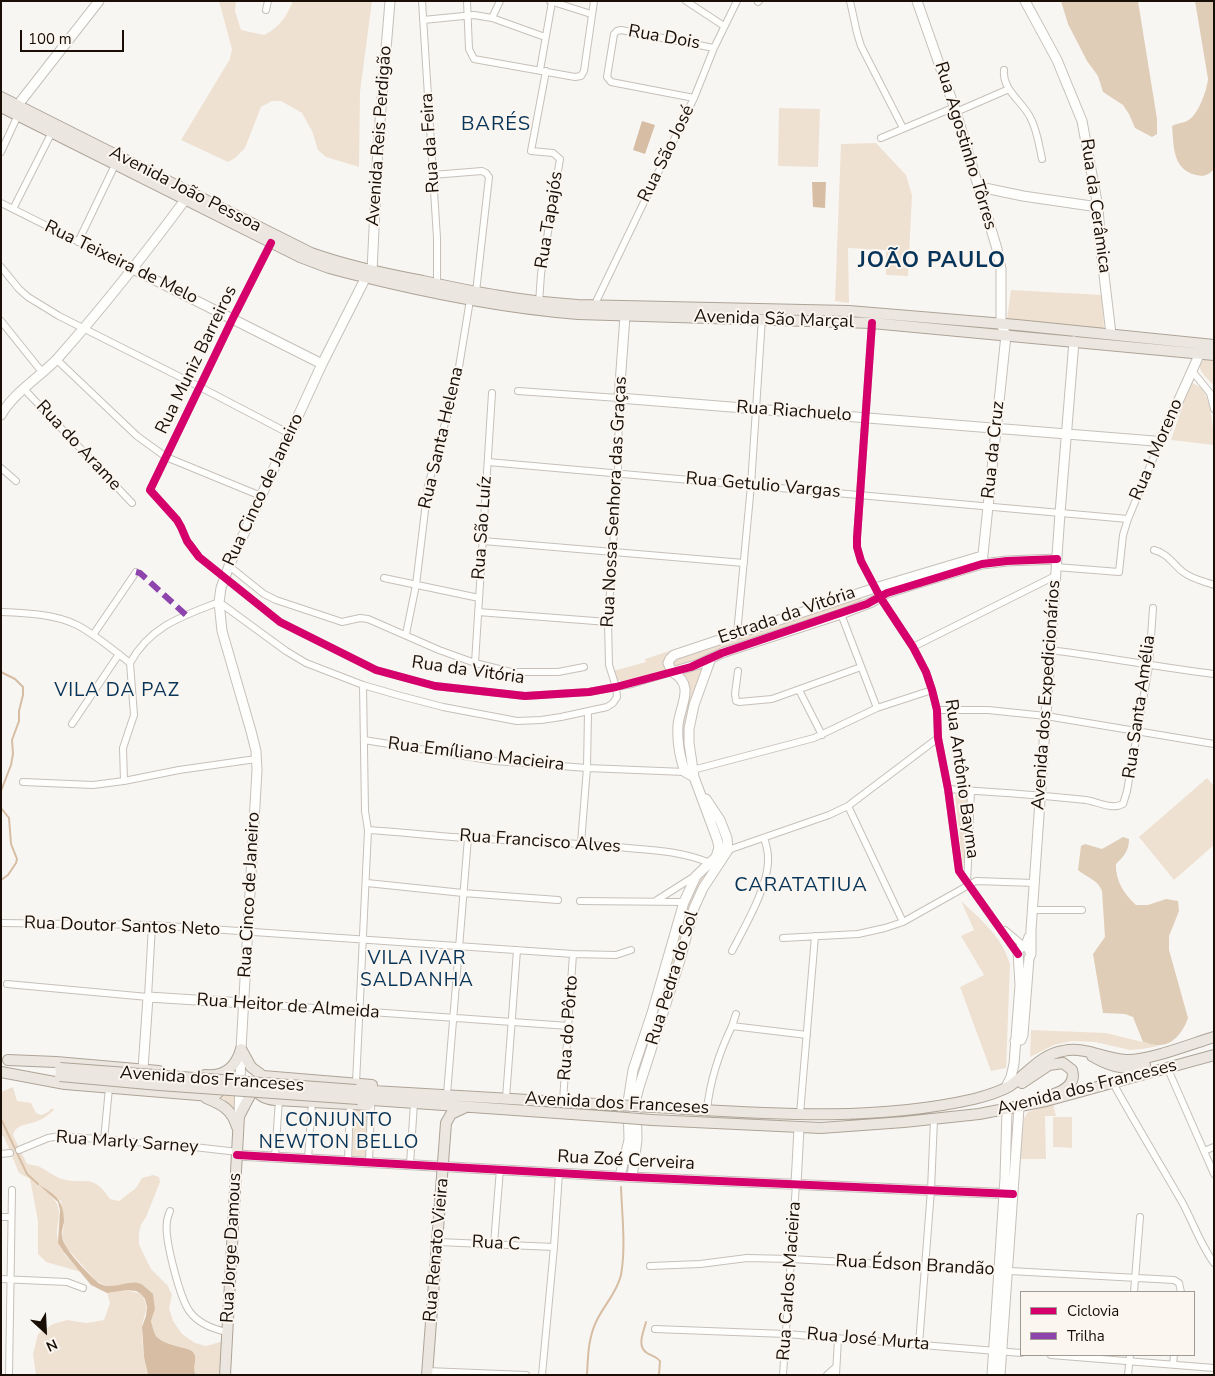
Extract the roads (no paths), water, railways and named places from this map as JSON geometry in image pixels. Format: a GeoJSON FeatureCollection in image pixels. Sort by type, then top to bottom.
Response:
{"type":"FeatureCollection","features":[{"type":"Feature","properties":{"kind":"main road","name":"Avenida João Pessoa"},"geometry":{"type":"LineString","coordinates":[[1,98],[52,132],[271,243],[330,268],[367,272]]}},
{"type":"Feature","properties":{"kind":"main road","name":"Avenida João Pessoa"},"geometry":{"type":"LineString","coordinates":[[1,107],[18,111],[312,253],[367,272]]}},
{"type":"Feature","properties":{"kind":"main road","name":"Avenida São Marçal"},"geometry":{"type":"LineString","coordinates":[[367,272],[437,284],[473,296],[539,303],[594,306],[849,311],[1214,345]]}},
{"type":"Feature","properties":{"kind":"main road","name":"Avenida São Marçal"},"geometry":{"type":"LineString","coordinates":[[367,272],[535,311],[625,316],[872,322],[1214,355]]}},
{"type":"Feature","properties":{"kind":"main road","name":"Avenida dos Franceses"},"geometry":{"type":"LineString","coordinates":[[355,1094],[447,1094],[800,1114],[894,1111],[951,1103],[1005,1089],[1047,1056],[1060,1051],[1075,1050],[1117,1059],[1133,1060],[1147,1058],[1214,1037]]}},
{"type":"Feature","properties":{"kind":"main road"},"geometry":{"type":"LineString","coordinates":[[1075,1050],[1088,1054],[1110,1066],[1128,1068],[1148,1064],[1214,1043]]}},
{"type":"Feature","properties":{"kind":"main road"},"geometry":{"type":"LineString","coordinates":[[212,1076],[223,1073],[232,1067],[241,1049]]}},
{"type":"Feature","properties":{"kind":"main road"},"geometry":{"type":"LineString","coordinates":[[241,1049],[247,1062],[255,1071],[263,1076],[355,1094],[371,1105],[414,1103]]}},
{"type":"Feature","properties":{"kind":"main road","name":"Avenida dos Franceses"},"geometry":{"type":"LineString","coordinates":[[1,1072],[60,1072],[152,1076],[355,1094],[414,1103],[614,1118],[799,1128],[839,1127],[934,1119],[1019,1108],[1214,1055]]}},
{"type":"Feature","properties":{"kind":"main road"},"geometry":{"type":"LineString","coordinates":[[1,1072],[56,1082],[109,1088],[214,1096],[219,1092],[221,1083],[218,1078],[212,1076],[56,1062],[4,1060]]}},
{"type":"Feature","properties":{"kind":"main road","name":"Avenida dos Franceses"},"geometry":{"type":"LineString","coordinates":[[4,1060],[60,1072]]}},
{"type":"Feature","properties":{"kind":"main road"},"geometry":{"type":"LineString","coordinates":[[979,1114],[1060,1092],[1071,1084],[1073,1073],[1070,1066],[1056,1063],[1045,1067],[1020,1084],[986,1095]]}},
{"type":"Feature","properties":{"kind":"main road"},"geometry":{"type":"LineString","coordinates":[[239,1116],[258,1084],[274,1077]]}},
{"type":"Feature","properties":{"kind":"main road"},"geometry":{"type":"LineString","coordinates":[[258,1084],[256,1089],[260,1095],[268,1099],[312,1102],[355,1094]]}},
{"type":"Feature","properties":{"kind":"main road"},"geometry":{"type":"LineString","coordinates":[[200,1095],[228,1109],[239,1131]]}},
{"type":"Feature","properties":{"kind":"main road","name":"Rua Renato Vieira"},"geometry":{"type":"LineString","coordinates":[[427,1373],[447,1121],[454,1112],[466,1107]]}},
{"type":"Feature","properties":{"kind":"main road","name":"Rua Jorge Damous"},"geometry":{"type":"LineString","coordinates":[[225,1375],[239,1116]]}},
{"type":"Feature","properties":{"kind":"street"},"geometry":{"type":"LineString","coordinates":[[1,152],[18,111],[99,1]]}},
{"type":"Feature","properties":{"kind":"street"},"geometry":{"type":"LineString","coordinates":[[266,10],[268,1]]}},
{"type":"Feature","properties":{"kind":"street","name":"Avenida Reis Perdigão"},"geometry":{"type":"LineString","coordinates":[[367,272],[378,69],[384,1]]}},
{"type":"Feature","properties":{"kind":"street","name":"Avenida Reis Perdigão"},"geometry":{"type":"LineString","coordinates":[[367,272],[380,169],[390,1]]}},
{"type":"Feature","properties":{"kind":"street","name":"Rua da Feira"},"geometry":{"type":"LineString","coordinates":[[422,1],[437,238],[437,284]]}},
{"type":"Feature","properties":{"kind":"street"},"geometry":{"type":"LineString","coordinates":[[467,1],[470,49],[474,58],[575,77],[581,76],[584,71],[594,1]]}},
{"type":"Feature","properties":{"kind":"street"},"geometry":{"type":"LineString","coordinates":[[492,18],[500,1]]}},
{"type":"Feature","properties":{"kind":"street"},"geometry":{"type":"LineString","coordinates":[[686,1],[724,26]]}},
{"type":"Feature","properties":{"kind":"street","name":"Rua São José"},"geometry":{"type":"LineString","coordinates":[[594,306],[694,98],[714,48],[737,1]]}},
{"type":"Feature","properties":{"kind":"street"},"geometry":{"type":"LineString","coordinates":[[850,1],[861,46],[903,128]]}},
{"type":"Feature","properties":{"kind":"street","name":"Rua Agostinho Tôrres"},"geometry":{"type":"LineString","coordinates":[[917,1],[980,187],[1000,260],[1001,324]]}},
{"type":"Feature","properties":{"kind":"street","name":"Rua da Cerâmica"},"geometry":{"type":"LineString","coordinates":[[1025,1],[1056,60],[1082,120],[1098,207],[1111,334]]}},
{"type":"Feature","properties":{"kind":"street"},"geometry":{"type":"LineString","coordinates":[[551,2],[591,14]]}},
{"type":"Feature","properties":{"kind":"street","name":"Rua Tapajós"},"geometry":{"type":"LineString","coordinates":[[539,303],[541,274],[560,159],[553,153],[531,151],[551,2]]}},
{"type":"Feature","properties":{"kind":"street"},"geometry":{"type":"LineString","coordinates":[[423,20],[468,15],[492,18],[545,37]]}},
{"type":"Feature","properties":{"kind":"street","name":"Rua Dois"},"geometry":{"type":"LineString","coordinates":[[694,98],[611,82],[607,77],[614,34],[621,30],[714,48]]}},
{"type":"Feature","properties":{"kind":"street"},"geometry":{"type":"LineString","coordinates":[[1004,70],[1005,80],[1009,89],[1030,116],[1042,159]]}},
{"type":"Feature","properties":{"kind":"street"},"geometry":{"type":"LineString","coordinates":[[881,138],[1009,89]]}},
{"type":"Feature","properties":{"kind":"street"},"geometry":{"type":"LineString","coordinates":[[13,208],[52,132]]}},
{"type":"Feature","properties":{"kind":"street"},"geometry":{"type":"LineString","coordinates":[[78,242],[115,165]]}},
{"type":"Feature","properties":{"kind":"street","name":"Rua Santa Helena"},"geometry":{"type":"LineString","coordinates":[[406,634],[416,585],[428,486],[457,379],[473,296],[489,177],[482,171],[432,176]]}},
{"type":"Feature","properties":{"kind":"street"},"geometry":{"type":"LineString","coordinates":[[980,187],[1098,207]]}},
{"type":"Feature","properties":{"kind":"street"},"geometry":{"type":"LineString","coordinates":[[2,412],[56,359],[133,269],[185,200]]}},
{"type":"Feature","properties":{"kind":"street","name":"Rua Teixeira de Melo"},"geometry":{"type":"LineString","coordinates":[[1,203],[322,364]]}},
{"type":"Feature","properties":{"kind":"street","name":"Rua Muniz Barreiros"},"geometry":{"type":"LineString","coordinates":[[225,577],[199,556],[187,541],[176,520],[150,490],[271,243]]}},
{"type":"Feature","properties":{"kind":"street"},"geometry":{"type":"LineString","coordinates":[[1,268],[19,289],[37,304],[200,386],[290,434]]}},
{"type":"Feature","properties":{"kind":"street","name":"Rua Cinco de Janeiro"},"geometry":{"type":"LineString","coordinates":[[241,1049],[257,770],[242,696],[222,632],[219,602],[229,566],[322,364],[367,272]]}},
{"type":"Feature","properties":{"kind":"street","name":"Rua Nossa Senhora das Graças"},"geometry":{"type":"LineString","coordinates":[[616,687],[609,665],[608,622],[611,552],[618,473],[619,398],[625,316]]}},
{"type":"Feature","properties":{"kind":"street"},"geometry":{"type":"LineString","coordinates":[[737,634],[751,485],[762,318]]}},
{"type":"Feature","properties":{"kind":"street"},"geometry":{"type":"LineString","coordinates":[[1,321],[42,372]]}},
{"type":"Feature","properties":{"kind":"street","name":"Rua Antônio Bayma"},"geometry":{"type":"LineString","coordinates":[[872,322],[857,546],[861,561],[880,597],[913,648],[926,672],[932,690],[959,871],[1018,956]]}},
{"type":"Feature","properties":{"kind":"street"},"geometry":{"type":"LineString","coordinates":[[1001,324],[1006,335]]}},
{"type":"Feature","properties":{"kind":"street","name":"Rua da Cruz"},"geometry":{"type":"LineString","coordinates":[[982,560],[1006,335]]}},
{"type":"Feature","properties":{"kind":"street","name":"Avenida dos Expedicionários"},"geometry":{"type":"LineString","coordinates":[[1015,1041],[1020,1040],[1024,1035],[1027,951],[1031,930],[1056,567],[1074,342]]}},
{"type":"Feature","properties":{"kind":"street","name":"Rua J Moreno"},"geometry":{"type":"LineString","coordinates":[[1122,548],[1123,535],[1128,519],[1157,442],[1200,353]]}},
{"type":"Feature","properties":{"kind":"street"},"geometry":{"type":"LineString","coordinates":[[56,359],[137,436],[166,457],[261,496]]}},
{"type":"Feature","properties":{"kind":"street"},"geometry":{"type":"LineString","coordinates":[[1192,371],[1210,393],[1214,409]]}},
{"type":"Feature","properties":{"kind":"street","name":"Rua do Arame"},"geometry":{"type":"LineString","coordinates":[[24,389],[132,503]]}},
{"type":"Feature","properties":{"kind":"street","name":"Rua Riachuelo"},"geometry":{"type":"LineString","coordinates":[[518,391],[1066,433],[1157,442]]}},
{"type":"Feature","properties":{"kind":"street","name":"Rua São Luíz"},"geometry":{"type":"LineString","coordinates":[[475,663],[492,393]]}},
{"type":"Feature","properties":{"kind":"street","name":"Rua Getulio Vargas"},"geometry":{"type":"LineString","coordinates":[[488,462],[1128,519]]}},
{"type":"Feature","properties":{"kind":"street"},"geometry":{"type":"LineString","coordinates":[[1,468],[16,481]]}},
{"type":"Feature","properties":{"kind":"street"},"geometry":{"type":"LineString","coordinates":[[483,541],[744,563]]}},
{"type":"Feature","properties":{"kind":"street","name":"Estrada da Vitória"},"geometry":{"type":"LineString","coordinates":[[982,560],[906,587],[841,614],[722,653],[672,672],[668,663],[672,657],[876,588],[982,560],[1118,572],[1120,570],[1122,548]]}},
{"type":"Feature","properties":{"kind":"street"},"geometry":{"type":"LineString","coordinates":[[1154,550],[1163,553],[1183,572],[1193,578],[1214,584]]}},
{"type":"Feature","properties":{"kind":"street"},"geometry":{"type":"LineString","coordinates":[[229,566],[264,594],[276,600],[342,622],[360,618],[368,619],[439,650],[475,663],[511,672],[558,672],[584,668]]}},
{"type":"Feature","properties":{"kind":"street"},"geometry":{"type":"LineString","coordinates":[[913,648],[1056,567]]}},
{"type":"Feature","properties":{"kind":"street"},"geometry":{"type":"LineString","coordinates":[[94,635],[136,572]]}},
{"type":"Feature","properties":{"kind":"street","name":"Rua da Vitória"},"geometry":{"type":"LineString","coordinates":[[225,577],[280,622],[376,670],[435,686],[525,696],[590,692],[672,672]]}},
{"type":"Feature","properties":{"kind":"street"},"geometry":{"type":"LineString","coordinates":[[384,578],[479,598]]}},
{"type":"Feature","properties":{"kind":"street"},"geometry":{"type":"LineString","coordinates":[[124,781],[124,748],[134,714],[130,662],[142,643],[161,628],[186,614],[219,602],[286,651],[316,667],[363,686],[443,707],[517,721],[541,720],[588,712],[613,703],[617,697],[616,687]]}},
{"type":"Feature","properties":{"kind":"street","name":"Rua Santa Amélia"},"geometry":{"type":"LineString","coordinates":[[1040,795],[1109,805],[1122,805],[1124,802],[1149,666],[1153,608]]}},
{"type":"Feature","properties":{"kind":"street"},"geometry":{"type":"LineString","coordinates":[[1,612],[43,616],[74,624],[94,635],[130,662]]}},
{"type":"Feature","properties":{"kind":"street"},"geometry":{"type":"LineString","coordinates":[[478,612],[608,622]]}},
{"type":"Feature","properties":{"kind":"street"},"geometry":{"type":"LineString","coordinates":[[841,614],[877,708]]}},
{"type":"Feature","properties":{"kind":"street"},"geometry":{"type":"LineString","coordinates":[[1050,650],[1214,674]]}},
{"type":"Feature","properties":{"kind":"street"},"geometry":{"type":"LineString","coordinates":[[72,724],[119,654]]}},
{"type":"Feature","properties":{"kind":"street"},"geometry":{"type":"LineString","coordinates":[[691,773],[688,742],[690,722],[711,658]]}},
{"type":"Feature","properties":{"kind":"street"},"geometry":{"type":"LineString","coordinates":[[738,671],[735,694],[738,702],[772,699],[861,667]]}},
{"type":"Feature","properties":{"kind":"street"},"geometry":{"type":"LineString","coordinates":[[672,672],[680,676],[685,688],[678,726],[680,752],[701,793],[718,842],[719,850],[715,860]]}},
{"type":"Feature","properties":{"kind":"street"},"geometry":{"type":"LineString","coordinates":[[348,1161],[355,1094],[367,883],[368,830],[365,811],[363,686]]}},
{"type":"Feature","properties":{"kind":"street"},"geometry":{"type":"LineString","coordinates":[[799,690],[822,735]]}},
{"type":"Feature","properties":{"kind":"street","name":"Rua Emíliano Macieira"},"geometry":{"type":"LineString","coordinates":[[364,740],[495,761],[691,773],[822,735],[877,708],[932,690]]}},
{"type":"Feature","properties":{"kind":"street"},"geometry":{"type":"LineString","coordinates":[[936,710],[988,710],[1046,716],[1214,744]]}},
{"type":"Feature","properties":{"kind":"street"},"geometry":{"type":"LineString","coordinates":[[581,843],[587,768],[588,712]]}},
{"type":"Feature","properties":{"kind":"street"},"geometry":{"type":"LineString","coordinates":[[701,793],[720,820],[726,835],[728,850],[829,815],[848,806],[938,738]]}},
{"type":"Feature","properties":{"kind":"street"},"geometry":{"type":"LineString","coordinates":[[23,782],[94,785],[256,758]]}},
{"type":"Feature","properties":{"kind":"street"},"geometry":{"type":"LineString","coordinates":[[948,789],[1040,795]]}},
{"type":"Feature","properties":{"kind":"street"},"geometry":{"type":"LineString","coordinates":[[968,885],[967,869],[971,790]]}},
{"type":"Feature","properties":{"kind":"street"},"geometry":{"type":"LineString","coordinates":[[848,806],[903,922]]}},
{"type":"Feature","properties":{"kind":"street","name":"Rua Francisco Alves"},"geometry":{"type":"LineString","coordinates":[[368,830],[468,838],[581,843],[648,851],[672,851],[715,860]]}},
{"type":"Feature","properties":{"kind":"street"},"geometry":{"type":"LineString","coordinates":[[447,1094],[468,838]]}},
{"type":"Feature","properties":{"kind":"street"},"geometry":{"type":"LineString","coordinates":[[732,951],[759,896],[763,883],[768,858],[764,838]]}},
{"type":"Feature","properties":{"kind":"street","name":"Rua Pedra do Sol"},"geometry":{"type":"LineString","coordinates":[[620,1176],[629,1140],[628,1102],[631,1082],[684,902],[696,876],[728,850]]}},
{"type":"Feature","properties":{"kind":"street","name":"Rua Pedra do Sol"},"geometry":{"type":"LineString","coordinates":[[632,1177],[637,1140],[637,1094],[680,960],[694,908],[715,860]]}},
{"type":"Feature","properties":{"kind":"street"},"geometry":{"type":"LineString","coordinates":[[656,901],[696,876]]}},
{"type":"Feature","properties":{"kind":"street"},"geometry":{"type":"LineString","coordinates":[[783,938],[876,931],[903,922],[976,882],[1034,883]]}},
{"type":"Feature","properties":{"kind":"street"},"geometry":{"type":"LineString","coordinates":[[367,883],[558,900]]}},
{"type":"Feature","properties":{"kind":"street"},"geometry":{"type":"LineString","coordinates":[[580,901],[684,902]]}},
{"type":"Feature","properties":{"kind":"street"},"geometry":{"type":"LineString","coordinates":[[1032,910],[1082,910]]}},
{"type":"Feature","properties":{"kind":"street","name":"Rua Antônio Bayma"},"geometry":{"type":"LineString","coordinates":[[992,920],[1027,951]]}},
{"type":"Feature","properties":{"kind":"street","name":"Rua Doutor Santos Neto"},"geometry":{"type":"LineString","coordinates":[[1,923],[152,925],[574,954],[616,955],[631,950]]}},
{"type":"Feature","properties":{"kind":"street"},"geometry":{"type":"LineString","coordinates":[[143,1069],[152,925]]}},
{"type":"Feature","properties":{"kind":"street"},"geometry":{"type":"LineString","coordinates":[[800,1114],[815,936]]}},
{"type":"Feature","properties":{"kind":"street"},"geometry":{"type":"LineString","coordinates":[[506,1098],[517,950]]}},
{"type":"Feature","properties":{"kind":"street"},"geometry":{"type":"LineString","coordinates":[[1018,956],[1025,960],[1027,951]]}},
{"type":"Feature","properties":{"kind":"street","name":"Rua do Pôrto"},"geometry":{"type":"LineString","coordinates":[[563,1102],[574,954]]}},
{"type":"Feature","properties":{"kind":"street","name":"Avenida dos Expedicionários"},"geometry":{"type":"LineString","coordinates":[[1005,1089],[1012,1072],[1020,985],[1018,956]]}},
{"type":"Feature","properties":{"kind":"street","name":"Rua Heitor de Almeida"},"geometry":{"type":"LineString","coordinates":[[7,984],[148,997],[569,1026]]}},
{"type":"Feature","properties":{"kind":"street"},"geometry":{"type":"LineString","coordinates":[[707,1110],[711,1078],[736,1014]]}},
{"type":"Feature","properties":{"kind":"street"},"geometry":{"type":"LineString","coordinates":[[650,1018],[649,1033],[651,1036],[656,1036]]}},
{"type":"Feature","properties":{"kind":"street"},"geometry":{"type":"LineString","coordinates":[[732,1026],[807,1035]]}},
{"type":"Feature","properties":{"kind":"street","name":"Rua Jorge Damous"},"geometry":{"type":"LineString","coordinates":[[239,1116],[241,1049]]}},
{"type":"Feature","properties":{"kind":"street"},"geometry":{"type":"LineString","coordinates":[[1167,1068],[1214,1174]]}},
{"type":"Feature","properties":{"kind":"street"},"geometry":{"type":"LineString","coordinates":[[1112,1083],[1183,1204],[1206,1253],[1214,1263]]}},
{"type":"Feature","properties":{"kind":"street"},"geometry":{"type":"LineString","coordinates":[[104,1140],[109,1088]]}},
{"type":"Feature","properties":{"kind":"street"},"geometry":{"type":"LineString","coordinates":[[275,1157],[279,1100]]}},
{"type":"Feature","properties":{"kind":"street"},"geometry":{"type":"LineString","coordinates":[[308,1159],[312,1102]]}},
{"type":"Feature","properties":{"kind":"street"},"geometry":{"type":"LineString","coordinates":[[410,1164],[414,1103]]}},
{"type":"Feature","properties":{"kind":"street"},"geometry":{"type":"LineString","coordinates":[[369,1162],[371,1105]]}},
{"type":"Feature","properties":{"kind":"street"},"geometry":{"type":"LineString","coordinates":[[1000,1375],[998,1351],[1008,1194],[1019,1108]]}},
{"type":"Feature","properties":{"kind":"street"},"geometry":{"type":"LineString","coordinates":[[1007,1110],[1008,1194]]}},
{"type":"Feature","properties":{"kind":"street"},"geometry":{"type":"LineString","coordinates":[[918,1344],[931,1190],[934,1119]]}},
{"type":"Feature","properties":{"kind":"street","name":"Rua Carlos Macieira"},"geometry":{"type":"LineString","coordinates":[[783,1375],[799,1128]]}},
{"type":"Feature","properties":{"kind":"street","name":"Rua Marly Sarney"},"geometry":{"type":"LineString","coordinates":[[19,1150],[48,1138],[60,1136],[185,1146],[238,1154]]}},
{"type":"Feature","properties":{"kind":"street"},"geometry":{"type":"LineString","coordinates":[[1204,1151],[1214,1147]]}},
{"type":"Feature","properties":{"kind":"street"},"geometry":{"type":"LineString","coordinates":[[1,1154],[10,1153]]}},
{"type":"Feature","properties":{"kind":"street","name":"Rua Zoé Cerveira"},"geometry":{"type":"LineString","coordinates":[[238,1154],[632,1177],[1008,1194]]}},
{"type":"Feature","properties":{"kind":"street"},"geometry":{"type":"LineString","coordinates":[[494,1244],[500,1169]]}},
{"type":"Feature","properties":{"kind":"street"},"geometry":{"type":"LineString","coordinates":[[542,1375],[559,1173]]}},
{"type":"Feature","properties":{"kind":"street"},"geometry":{"type":"LineString","coordinates":[[9,1375],[10,1217],[12,1190]]}},
{"type":"Feature","properties":{"kind":"street"},"geometry":{"type":"LineString","coordinates":[[170,1211],[167,1232],[176,1273],[186,1305],[197,1320],[216,1330],[227,1332]]}},
{"type":"Feature","properties":{"kind":"street"},"geometry":{"type":"LineString","coordinates":[[1,1217],[10,1217]]}},
{"type":"Feature","properties":{"kind":"street"},"geometry":{"type":"LineString","coordinates":[[1134,1291],[1140,1217]]}},
{"type":"Feature","properties":{"kind":"street","name":"Rua C"},"geometry":{"type":"LineString","coordinates":[[438,1242],[554,1247]]}},
{"type":"Feature","properties":{"kind":"street","name":"Rua Édson Brandão"},"geometry":{"type":"LineString","coordinates":[[650,1266],[700,1264],[747,1258],[791,1259],[1174,1280],[1179,1284],[1180,1291]]}},
{"type":"Feature","properties":{"kind":"street"},"geometry":{"type":"LineString","coordinates":[[1,1279],[67,1282],[82,1288]]}},
{"type":"Feature","properties":{"kind":"street","name":"Rua José Murta"},"geometry":{"type":"LineString","coordinates":[[655,1329],[786,1334],[1020,1352]]}},
{"type":"Feature","properties":{"kind":"street"},"geometry":{"type":"LineString","coordinates":[[836,1375],[838,1338]]}},
{"type":"Feature","properties":{"kind":"street"},"geometry":{"type":"LineString","coordinates":[[992,1375],[998,1351]]}},
{"type":"Feature","properties":{"kind":"street"},"geometry":{"type":"LineString","coordinates":[[1077,1356],[1130,1358],[1214,1368]]}},
{"type":"Feature","properties":{"kind":"street"},"geometry":{"type":"LineString","coordinates":[[1173,1364],[1174,1356]]}},
{"type":"Feature","properties":{"kind":"street"},"geometry":{"type":"LineString","coordinates":[[1128,1375],[1130,1358]]}},
{"type":"Feature","properties":{"kind":"street"},"geometry":{"type":"LineString","coordinates":[[827,1375],[836,1367]]}},
{"type":"Feature","properties":{"kind":"street"},"geometry":{"type":"LineString","coordinates":[[427,1373],[526,1375]]}},
{"type":"Feature","properties":{"kind":"waterway"},"geometry":{"type":"LineString","coordinates":[[1,672],[15,679],[23,687],[19,721],[12,740],[13,754],[11,765],[1,791]]}},
{"type":"Feature","properties":{"kind":"waterway"},"geometry":{"type":"LineString","coordinates":[[1,808],[9,818],[11,844],[17,859],[8,875],[1,880]]}},
{"type":"Feature","properties":{"kind":"waterway"},"geometry":{"type":"LineString","coordinates":[[1,1119],[27,1174],[38,1184]]}},
{"type":"Feature","properties":{"kind":"waterway"},"geometry":{"type":"LineString","coordinates":[[587,1375],[593,1328],[616,1288],[621,1275],[623,1242],[621,1187]]}},
{"type":"Feature","properties":{"kind":"waterway"},"geometry":{"type":"LineString","coordinates":[[646,1322],[641,1342],[644,1350],[660,1361],[659,1375]]}},
{"type":"Feature","properties":{"kind":"district","name":"BARÉS"},"geometry":{"type":"Point","coordinates":[496,125]}},
{"type":"Feature","properties":{"kind":"district","name":"JOÃO PAULO"},"geometry":{"type":"Point","coordinates":[932,262]}},
{"type":"Feature","properties":{"kind":"district","name":"VILA DA PAZ"},"geometry":{"type":"Point","coordinates":[117,691]}},
{"type":"Feature","properties":{"kind":"district","name":"CARATATIUA"},"geometry":{"type":"Point","coordinates":[801,886]}},
{"type":"Feature","properties":{"kind":"district","name":"VILA IVAR SALDANHA"},"geometry":{"type":"Point","coordinates":[417,970]}},
{"type":"Feature","properties":{"kind":"district","name":"CONJUNTO NEWTON BELLO"},"geometry":{"type":"Point","coordinates":[339,1132]}}]}
